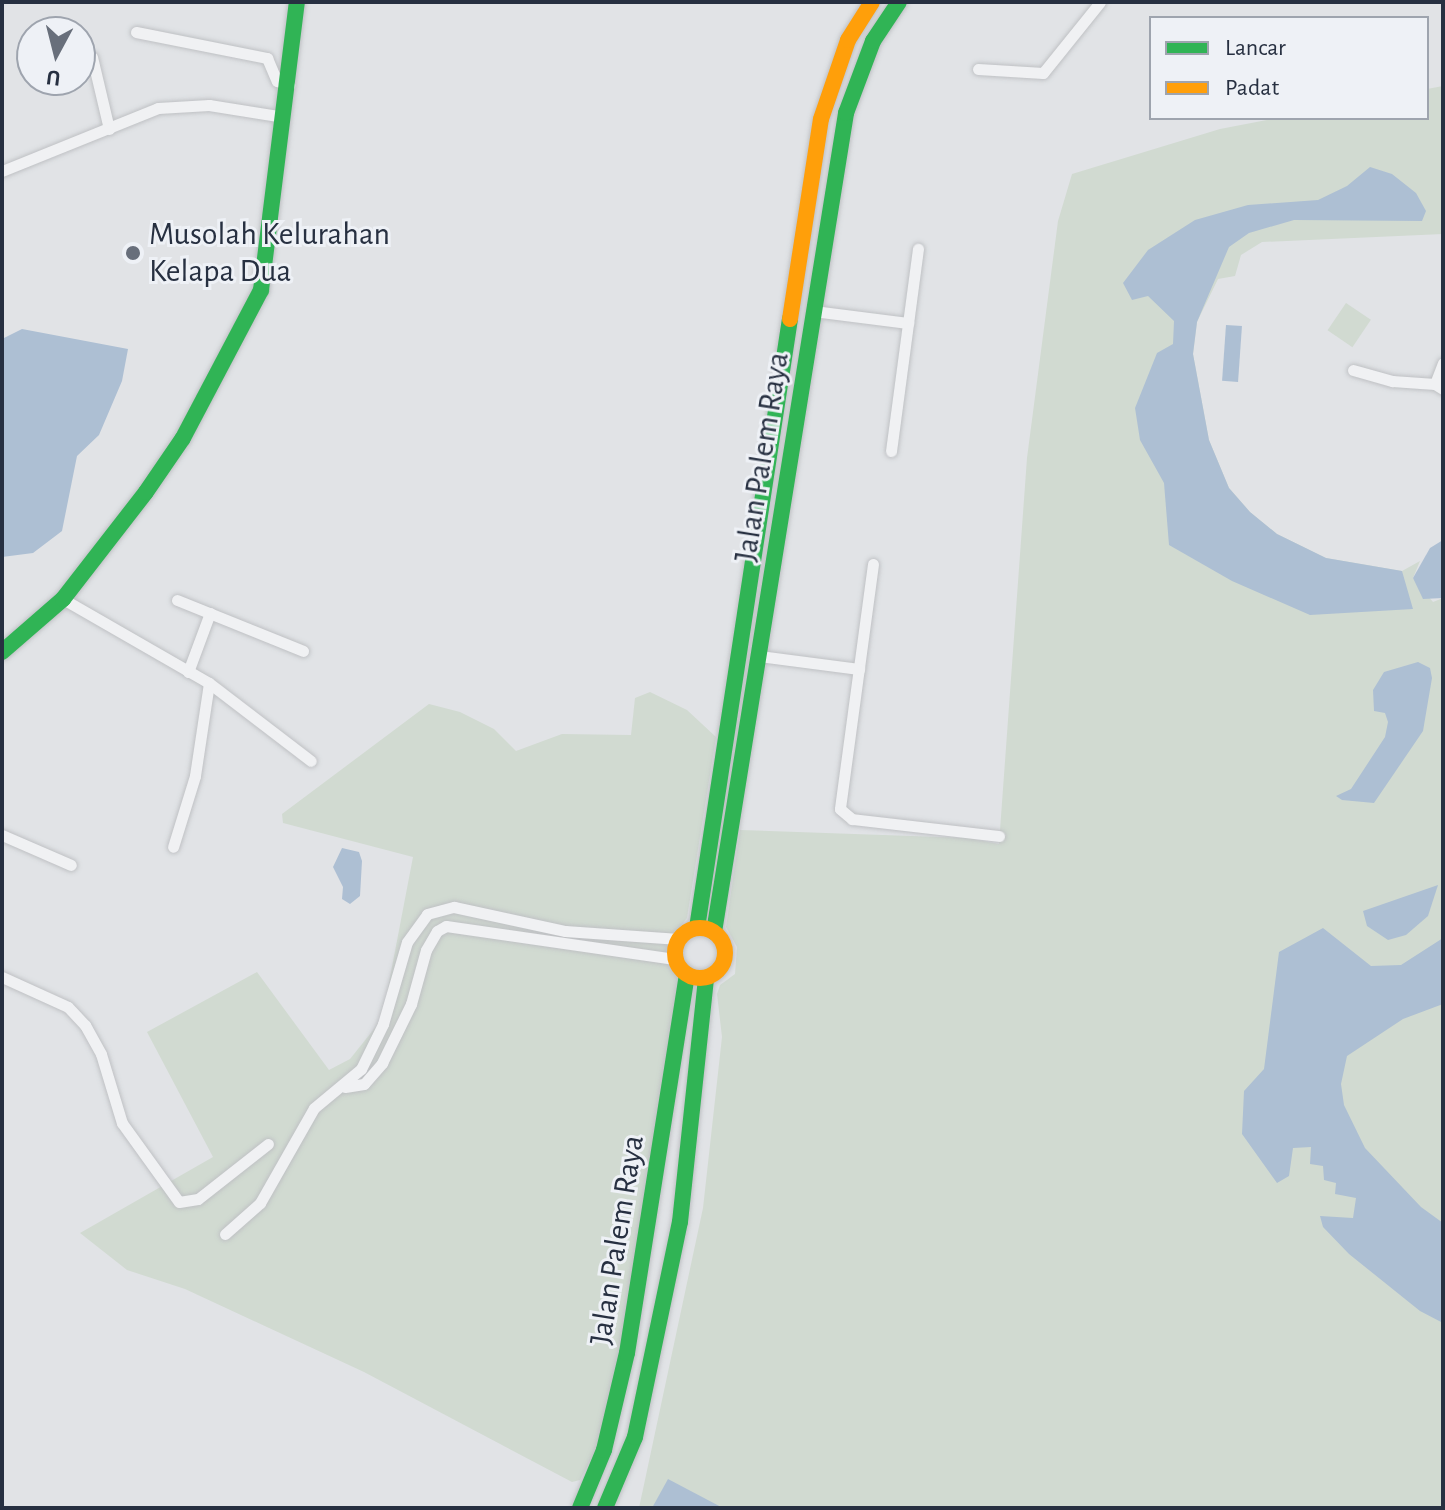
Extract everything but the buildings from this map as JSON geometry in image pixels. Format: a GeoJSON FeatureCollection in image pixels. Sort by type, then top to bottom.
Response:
{"type":"FeatureCollection","features":[{"type":"Feature","properties":{"kind":"street"},"geometry":{"type":"LineString","coordinates":[[2,652],[63,599],[183,438],[245,325],[269,261],[297,2]]}},
{"type":"Feature","properties":{"kind":"street","name":"Jalan Palem Raya"},"geometry":{"type":"LineString","coordinates":[[697,928],[821,119],[848,40],[872,2]]}},
{"type":"Feature","properties":{"kind":"street","name":"Jalan Palem Raya"},"geometry":{"type":"LineString","coordinates":[[714,932],[846,113],[873,41],[899,2]]}},
{"type":"Feature","properties":{"kind":"street"},"geometry":{"type":"LineString","coordinates":[[978,69],[1043,73],[1100,2]]}},
{"type":"Feature","properties":{"kind":"street"},"geometry":{"type":"LineString","coordinates":[[136,32],[267,58],[277,81],[289,85]]}},
{"type":"Feature","properties":{"kind":"street"},"geometry":{"type":"LineString","coordinates":[[96,74],[109,129]]}},
{"type":"Feature","properties":{"kind":"street"},"geometry":{"type":"LineString","coordinates":[[2,171],[181,105],[284,117]]}},
{"type":"Feature","properties":{"kind":"street"},"geometry":{"type":"LineString","coordinates":[[891,451],[918,249]]}},
{"type":"Feature","properties":{"kind":"street"},"geometry":{"type":"LineString","coordinates":[[813,311],[908,323]]}},
{"type":"Feature","properties":{"kind":"street"},"geometry":{"type":"LineString","coordinates":[[1353,370],[1392,381],[1439,387],[1443,363]]}},
{"type":"Feature","properties":{"kind":"street"},"geometry":{"type":"LineString","coordinates":[[873,564],[840,805],[843,813],[852,819],[999,836]]}},
{"type":"Feature","properties":{"kind":"street"},"geometry":{"type":"LineString","coordinates":[[63,599],[209,683],[311,761]]}},
{"type":"Feature","properties":{"kind":"street"},"geometry":{"type":"LineString","coordinates":[[177,600],[303,651]]}},
{"type":"Feature","properties":{"kind":"street"},"geometry":{"type":"LineString","coordinates":[[188,672],[210,613]]}},
{"type":"Feature","properties":{"kind":"street"},"geometry":{"type":"LineString","coordinates":[[759,656],[859,669]]}},
{"type":"Feature","properties":{"kind":"street"},"geometry":{"type":"LineString","coordinates":[[173,847],[195,776],[209,683]]}},
{"type":"Feature","properties":{"kind":"street"},"geometry":{"type":"LineString","coordinates":[[4,841],[71,865]]}},
{"type":"Feature","properties":{"kind":"street"},"geometry":{"type":"LineString","coordinates":[[225,1234],[260,1203],[314,1108],[345,1087],[377,1039],[407,942],[413,929],[427,914],[454,907],[565,931],[679,939],[697,928],[714,932],[726,956],[720,970],[706,978],[687,975],[675,959],[446,926],[432,938],[426,950],[411,1004],[382,1063],[364,1084],[345,1087]]}},
{"type":"Feature","properties":{"kind":"street"},"geometry":{"type":"LineString","coordinates":[[413,929],[432,938]]}},
{"type":"Feature","properties":{"kind":"street"},"geometry":{"type":"LineString","coordinates":[[675,959],[679,939]]}},
{"type":"Feature","properties":{"kind":"street"},"geometry":{"type":"LineString","coordinates":[[407,942],[426,950]]}},
{"type":"Feature","properties":{"kind":"street","name":"Jalan Palem Raya"},"geometry":{"type":"LineString","coordinates":[[580,1508],[604,1450],[627,1353],[687,975]]}},
{"type":"Feature","properties":{"kind":"street"},"geometry":{"type":"LineString","coordinates":[[2,977],[68,1007],[85,1025],[101,1054],[122,1123],[179,1202],[198,1199],[268,1144]]}},
{"type":"Feature","properties":{"kind":"street","name":"Jalan Palem Raya"},"geometry":{"type":"LineString","coordinates":[[605,1508],[635,1437],[680,1222],[706,978]]}},
{"type":"Feature","properties":{"kind":"shaded area"},"geometry":{"type":"Polygon","coordinates":[[[1443,86],[1443,234],[1262,242],[1241,255],[1235,276],[1218,279],[1197,322],[1193,354],[1209,440],[1229,488],[1250,512],[1277,534],[1326,558],[1402,571],[1420,561],[1413,578],[1433,602],[1443,598],[1443,1508],[639,1508],[703,1208],[722,1037],[717,994],[720,985],[735,974],[737,947],[726,927],[740,830],[968,838],[999,844],[1027,458],[1058,221],[1072,174],[1220,129],[1267,120],[1429,120],[1429,89],[1443,86]]]}},
{"type":"Feature","properties":{"kind":"shaded area"},"geometry":{"type":"Polygon","coordinates":[[[1346,303],[1371,320],[1352,347],[1328,330],[1346,303]]]}},
{"type":"Feature","properties":{"kind":"shaded area"},"geometry":{"type":"Polygon","coordinates":[[[650,692],[687,710],[716,737],[687,918],[668,942],[666,963],[678,976],[680,990],[622,1349],[597,1448],[580,1480],[572,1482],[364,1372],[185,1289],[127,1270],[80,1233],[213,1157],[147,1032],[257,972],[329,1070],[350,1059],[382,1019],[413,857],[283,823],[282,814],[429,704],[460,712],[494,729],[516,751],[562,734],[631,735],[635,698],[650,692]]]}},
{"type":"Feature","properties":{"kind":"water"},"geometry":{"type":"Polygon","coordinates":[[[1370,167],[1392,174],[1416,193],[1426,211],[1422,221],[1294,220],[1249,233],[1229,247],[1197,322],[1193,354],[1209,440],[1229,488],[1250,512],[1277,534],[1326,558],[1402,571],[1413,609],[1310,615],[1232,581],[1169,545],[1164,483],[1140,440],[1135,408],[1157,353],[1173,344],[1174,321],[1148,296],[1132,300],[1123,283],[1148,250],[1195,220],[1248,205],[1318,200],[1347,186],[1370,167]]]}},
{"type":"Feature","properties":{"kind":"water"},"geometry":{"type":"Polygon","coordinates":[[[1226,325],[1242,326],[1238,382],[1222,381],[1226,325]]]}},
{"type":"Feature","properties":{"kind":"water"},"geometry":{"type":"Polygon","coordinates":[[[22,329],[128,349],[122,381],[99,435],[77,456],[62,531],[33,553],[2,557],[2,339],[22,329]]]}},
{"type":"Feature","properties":{"kind":"water"},"geometry":{"type":"Polygon","coordinates":[[[1443,540],[1443,598],[1423,599],[1413,578],[1430,548],[1443,540]]]}},
{"type":"Feature","properties":{"kind":"water"},"geometry":{"type":"Polygon","coordinates":[[[1418,662],[1430,668],[1432,678],[1423,731],[1374,803],[1342,800],[1336,796],[1351,789],[1385,737],[1388,722],[1385,713],[1374,711],[1373,690],[1384,672],[1418,662]]]}},
{"type":"Feature","properties":{"kind":"water"},"geometry":{"type":"Polygon","coordinates":[[[342,848],[359,852],[362,861],[360,896],[350,904],[342,899],[343,887],[333,867],[342,848]]]}},
{"type":"Feature","properties":{"kind":"water"},"geometry":{"type":"Polygon","coordinates":[[[1438,885],[1428,916],[1406,935],[1388,940],[1367,926],[1363,911],[1438,885]]]}},
{"type":"Feature","properties":{"kind":"water"},"geometry":{"type":"Polygon","coordinates":[[[1323,928],[1371,966],[1401,965],[1443,938],[1443,1004],[1403,1019],[1347,1056],[1341,1084],[1344,1105],[1365,1148],[1421,1207],[1443,1223],[1443,1323],[1420,1311],[1349,1254],[1323,1227],[1320,1216],[1353,1218],[1356,1198],[1335,1194],[1336,1183],[1324,1180],[1323,1166],[1310,1164],[1311,1147],[1293,1148],[1289,1176],[1277,1183],[1242,1134],[1244,1091],[1264,1069],[1279,952],[1323,928]]]}},
{"type":"Feature","properties":{"kind":"water"},"geometry":{"type":"Polygon","coordinates":[[[668,1479],[723,1508],[652,1508],[668,1479]]]}},
{"type":"Feature","properties":{"kind":"traffic: fast"},"geometry":{"type":"LineString","coordinates":[[2,652],[63,599],[146,492],[183,438],[261,290],[297,2]]}},
{"type":"Feature","properties":{"kind":"traffic: fast"},"geometry":{"type":"LineString","coordinates":[[714,932],[846,113],[873,41],[899,2]]}},
{"type":"Feature","properties":{"kind":"traffic: fast"},"geometry":{"type":"LineString","coordinates":[[697,928],[790,319]]}},
{"type":"Feature","properties":{"kind":"traffic: fast"},"geometry":{"type":"LineString","coordinates":[[580,1508],[604,1450],[627,1353],[687,975]]}},
{"type":"Feature","properties":{"kind":"traffic: fast"},"geometry":{"type":"LineString","coordinates":[[605,1508],[635,1437],[680,1222],[706,978]]}},
{"type":"Feature","properties":{"kind":"traffic: slow"},"geometry":{"type":"LineString","coordinates":[[790,319],[821,119],[848,40],[872,2]]}},
{"type":"Feature","properties":{"kind":"traffic: slow"},"geometry":{"type":"LineString","coordinates":[[690,929],[710,929],[724,943],[725,953],[724,963],[710,977],[690,977],[676,963],[676,943],[690,929]]}},
{"type":"Feature","properties":{"kind":"place","name":"Musolah Kelurahan Kelapa Dua"},"geometry":{"type":"Point","coordinates":[133,253]}}]}
